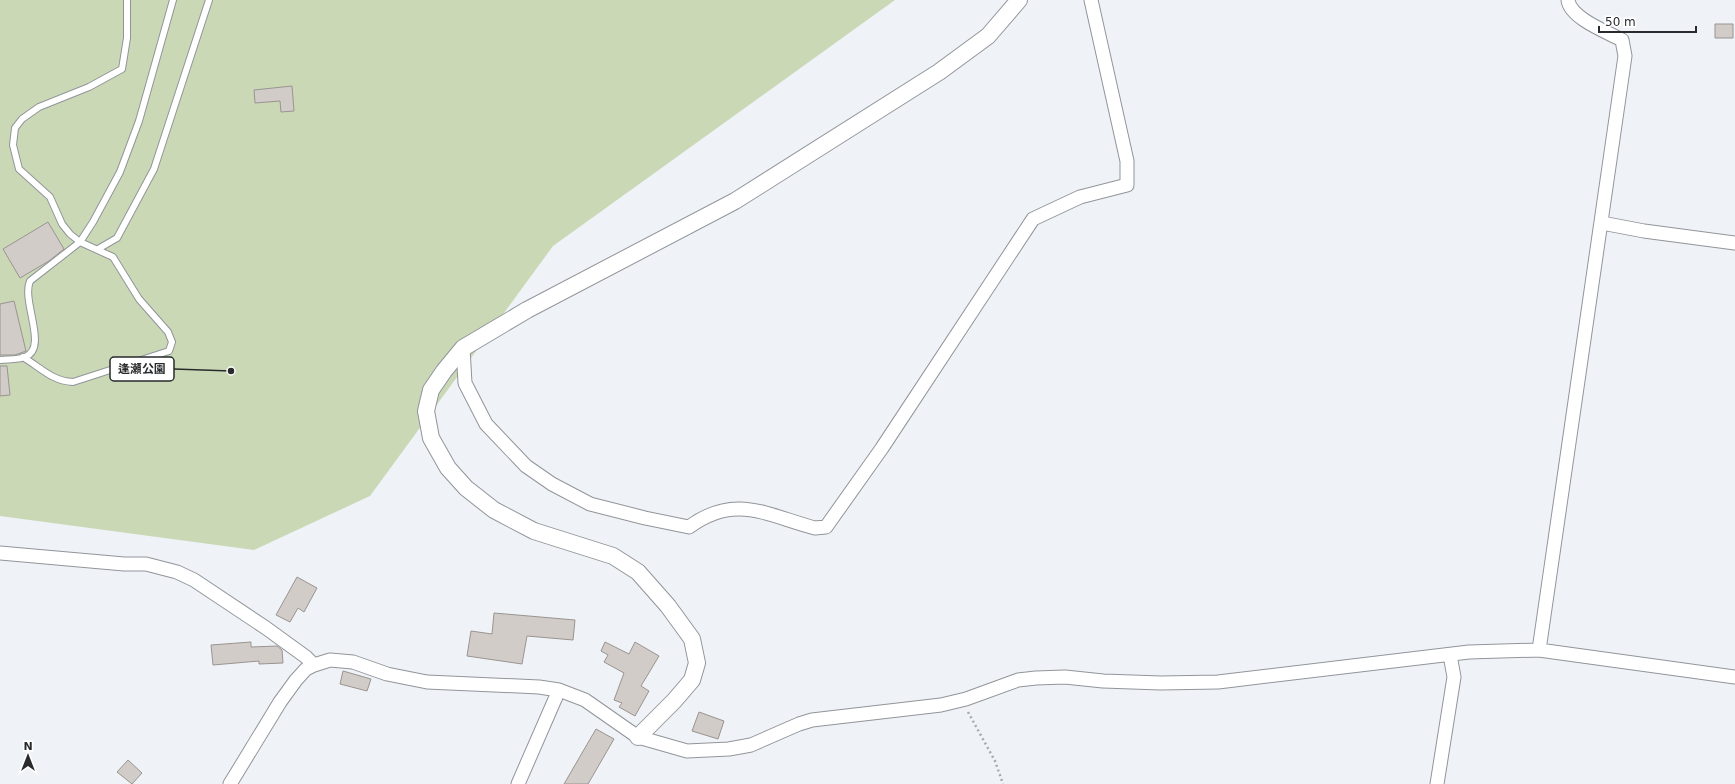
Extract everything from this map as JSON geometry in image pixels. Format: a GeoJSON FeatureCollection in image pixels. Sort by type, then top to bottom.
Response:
{"type":"FeatureCollection","features":[{"type":"Feature","properties":{"kind":"street"},"geometry":{"type":"LineString","coordinates":[[638,737],[652,724],[692,680],[696,663],[692,639],[668,606],[638,572],[613,556],[534,531],[494,510],[466,488],[448,468],[431,438],[426,411],[432,390],[444,371],[463,348],[527,310],[735,201],[939,72],[988,36],[1019,0]]}},
{"type":"Feature","properties":{"kind":"street"},"geometry":{"type":"LineString","coordinates":[[463,348],[465,383],[486,424],[526,466],[552,484],[590,504],[689,527],[703,516],[731,508],[750,509],[815,528],[826,527],[882,448],[1033,219],[1080,197],[1127,185],[1127,161],[1091,0]]}},
{"type":"Feature","properties":{"kind":"street"},"geometry":{"type":"LineString","coordinates":[[1539,650],[1625,56],[1622,40],[1581,18],[1573,11],[1568,0]]}},
{"type":"Feature","properties":{"kind":"street"},"geometry":{"type":"LineString","coordinates":[[1602,223],[1644,231],[1735,243]]}},
{"type":"Feature","properties":{"kind":"street"},"geometry":{"type":"LineString","coordinates":[[0,554],[124,564],[146,564],[177,572],[194,580],[266,628],[314,664]]}},
{"type":"Feature","properties":{"kind":"street"},"geometry":{"type":"LineString","coordinates":[[230,784],[280,702],[296,680],[306,669],[314,664],[330,660],[344,660],[387,674],[427,682],[540,686],[559,690],[584,700],[638,737],[687,751],[729,749],[751,744],[812,720],[941,705],[966,699],[1018,680],[1049,677],[1161,683],[1218,682],[1490,650],[1539,650],[1735,677]]}},
{"type":"Feature","properties":{"kind":"street"},"geometry":{"type":"LineString","coordinates":[[1437,784],[1454,677],[1450,655]]}},
{"type":"Feature","properties":{"kind":"street"},"geometry":{"type":"LineString","coordinates":[[518,784],[559,690]]}},
{"type":"Feature","properties":{"kind":"lane"},"geometry":{"type":"LineString","coordinates":[[0,360],[23,358],[40,367],[53,378],[61,382],[73,382],[169,351],[172,342],[168,332],[139,299],[113,257],[80,242],[70,234],[62,224],[50,197],[19,169],[13,145],[13,136],[18,122],[39,107],[89,87],[122,69],[127,38],[126,0]]}},
{"type":"Feature","properties":{"kind":"lane"},"geometry":{"type":"LineString","coordinates":[[23,358],[34,348],[36,341],[27,296],[27,287],[30,281],[80,242],[93,222],[122,165],[139,121],[173,0]]}},
{"type":"Feature","properties":{"kind":"lane"},"geometry":{"type":"LineString","coordinates":[[98,249],[117,238],[154,169],[209,0]]}},
{"type":"Feature","properties":{"kind":"path"},"geometry":{"type":"LineString","coordinates":[[966,699],[968,714],[995,761],[1003,784]]}},
{"type":"Feature","properties":{"kind":"green space"},"geometry":{"type":"Polygon","coordinates":[[[0,0],[895,0],[553,246],[370,496],[254,550],[0,516],[0,0]]]}},
{"type":"Feature","properties":{"kind":"building"},"geometry":{"type":"Polygon","coordinates":[[[1715,24],[1733,24],[1733,38],[1715,38],[1715,24]]]}},
{"type":"Feature","properties":{"kind":"building"},"geometry":{"type":"Polygon","coordinates":[[[292,86],[294,111],[281,112],[280,101],[255,103],[254,90],[292,86]]]}},
{"type":"Feature","properties":{"kind":"building"},"geometry":{"type":"Polygon","coordinates":[[[48,222],[64,249],[49,261],[20,278],[3,249],[48,222]]]}},
{"type":"Feature","properties":{"kind":"building"},"geometry":{"type":"Polygon","coordinates":[[[14,301],[26,351],[15,355],[0,355],[0,304],[14,301]]]}},
{"type":"Feature","properties":{"kind":"building"},"geometry":{"type":"Polygon","coordinates":[[[0,366],[7,366],[10,395],[0,396],[0,366]]]}},
{"type":"Feature","properties":{"kind":"building"},"geometry":{"type":"Polygon","coordinates":[[[297,577],[317,588],[304,612],[298,608],[290,622],[276,615],[297,577]]]}},
{"type":"Feature","properties":{"kind":"building"},"geometry":{"type":"Polygon","coordinates":[[[494,613],[575,620],[573,640],[527,636],[522,664],[467,656],[471,631],[492,634],[494,613]]]}},
{"type":"Feature","properties":{"kind":"building"},"geometry":{"type":"Polygon","coordinates":[[[251,642],[251,647],[277,646],[282,650],[283,663],[259,664],[259,661],[213,665],[211,645],[251,642]]]}},
{"type":"Feature","properties":{"kind":"building"},"geometry":{"type":"Polygon","coordinates":[[[605,642],[629,654],[635,642],[659,656],[641,686],[649,691],[635,716],[619,707],[622,703],[614,700],[624,673],[604,662],[608,655],[601,651],[605,642]]]}},
{"type":"Feature","properties":{"kind":"building"},"geometry":{"type":"Polygon","coordinates":[[[343,671],[371,679],[367,691],[340,684],[343,671]]]}},
{"type":"Feature","properties":{"kind":"building"},"geometry":{"type":"Polygon","coordinates":[[[699,712],[724,721],[718,739],[692,731],[699,712]]]}},
{"type":"Feature","properties":{"kind":"building"},"geometry":{"type":"Polygon","coordinates":[[[596,729],[614,739],[588,784],[564,784],[596,729]]]}},
{"type":"Feature","properties":{"kind":"building"},"geometry":{"type":"Polygon","coordinates":[[[128,760],[142,773],[132,784],[117,772],[128,760]]]}},
{"type":"Feature","properties":{"kind":"place","name":"逢瀬公園"},"geometry":{"type":"Point","coordinates":[231,371]}}]}
